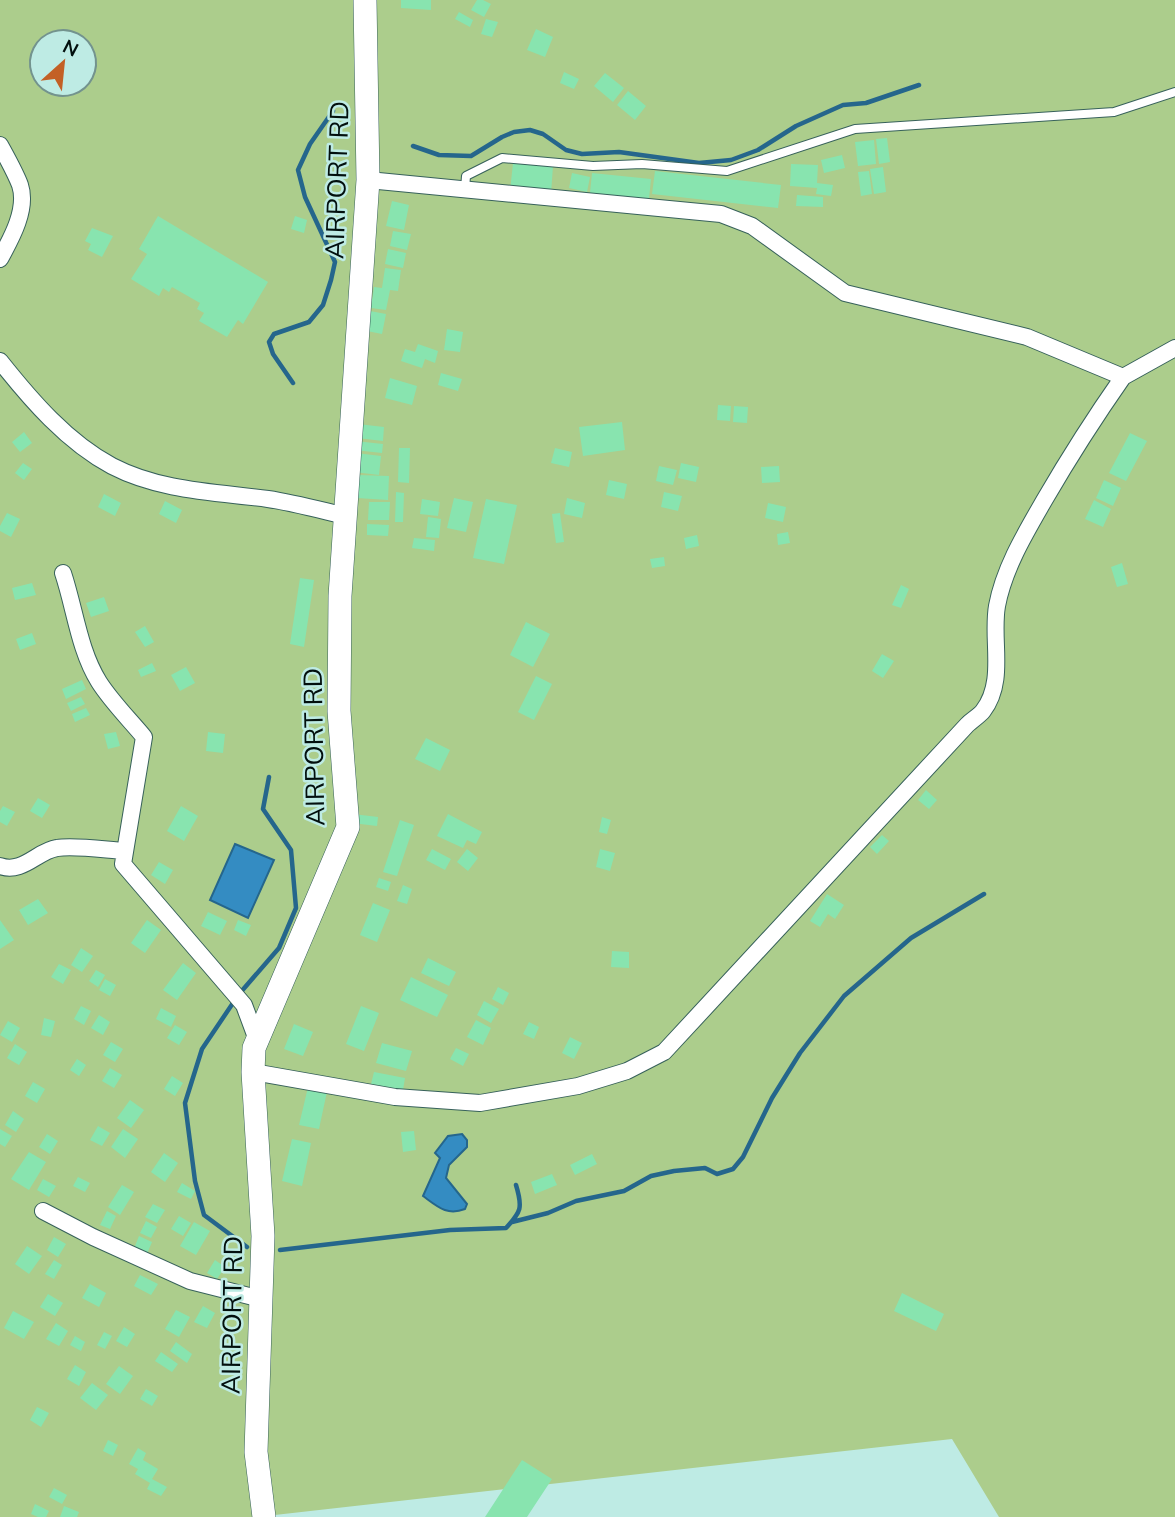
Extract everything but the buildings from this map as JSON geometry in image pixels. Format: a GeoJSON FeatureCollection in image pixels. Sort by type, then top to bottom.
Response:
{"type":"FeatureCollection","features":[{"type":"Feature","properties":{"kind":"main road","name":"AIRPORT RD"},"geometry":{"type":"LineString","coordinates":[[264,1517],[256,1452],[263,1236],[253,1072],[257,1040],[348,827],[340,711],[340,596],[369,180],[365,0]]}},
{"type":"Feature","properties":{"kind":"street"},"geometry":{"type":"LineString","coordinates":[[0,145],[20,187],[22,201],[13,235],[0,259]]}},
{"type":"Feature","properties":{"kind":"street"},"geometry":{"type":"LineString","coordinates":[[369,180],[721,214],[752,226],[845,293],[1027,337],[1124,377]]}},
{"type":"Feature","properties":{"kind":"street"},"geometry":{"type":"LineString","coordinates":[[253,1072],[395,1097],[480,1103],[578,1086],[628,1071],[664,1052],[983,710],[992,693],[997,669],[994,622],[1000,590],[1026,533],[1086,428],[1124,377],[1175,348]]}},
{"type":"Feature","properties":{"kind":"street"},"geometry":{"type":"LineString","coordinates":[[0,360],[44,411],[82,446],[112,466],[165,485],[271,500],[346,516]]}},
{"type":"Feature","properties":{"kind":"street"},"geometry":{"type":"LineString","coordinates":[[63,573],[86,655],[99,682],[144,737],[123,864],[244,1004],[257,1040]]}},
{"type":"Feature","properties":{"kind":"street"},"geometry":{"type":"LineString","coordinates":[[0,866],[9,869],[30,863],[56,848],[125,851]]}},
{"type":"Feature","properties":{"kind":"street"},"geometry":{"type":"LineString","coordinates":[[43,1211],[93,1237],[190,1280],[261,1299]]}},
{"type":"Feature","properties":{"kind":"lane"},"geometry":{"type":"LineString","coordinates":[[464,189],[466,176],[502,158],[593,166],[642,164],[727,171],[855,129],[1114,112],[1175,92]]}},
{"type":"Feature","properties":{"kind":"green space"},"geometry":{"type":"Polygon","coordinates":[[[0,0],[1175,0],[1175,1517],[999,1517],[952,1439],[257,1517],[0,1517],[0,0]]]}},
{"type":"Feature","properties":{"kind":"water"},"geometry":{"type":"Polygon","coordinates":[[[235,844],[274,860],[248,918],[210,900],[235,844]]]}},
{"type":"Feature","properties":{"kind":"water"},"geometry":{"type":"Polygon","coordinates":[[[462,1134],[467,1140],[467,1147],[449,1165],[446,1178],[467,1204],[465,1209],[448,1211],[423,1196],[440,1158],[435,1153],[448,1136],[462,1134]]]}},
{"type":"Feature","properties":{"kind":"waterway"},"geometry":{"type":"LineString","coordinates":[[413,146],[439,155],[471,156],[502,137],[530,130],[543,134],[566,150],[582,154],[619,152],[699,163],[731,160],[758,150],[796,126],[843,105],[866,103],[919,85]]}},
{"type":"Feature","properties":{"kind":"waterway"},"geometry":{"type":"LineString","coordinates":[[293,383],[273,354],[269,342],[274,334],[309,322],[323,305],[331,280],[335,262],[305,197],[298,170],[310,144],[333,111]]}},
{"type":"Feature","properties":{"kind":"waterway"},"geometry":{"type":"LineString","coordinates":[[240,993],[279,948],[296,908],[291,850],[263,809],[269,777]]}},
{"type":"Feature","properties":{"kind":"waterway"},"geometry":{"type":"LineString","coordinates":[[512,1222],[548,1213],[576,1201],[624,1191],[651,1176],[705,1168],[717,1174],[733,1169],[743,1157],[772,1098],[800,1053],[844,996],[911,938],[984,894]]}},
{"type":"Feature","properties":{"kind":"waterway"},"geometry":{"type":"LineString","coordinates":[[235,1000],[202,1049],[185,1103],[195,1181],[204,1215],[247,1247]]}},
{"type":"Feature","properties":{"kind":"waterway"},"geometry":{"type":"LineString","coordinates":[[280,1250],[450,1230],[506,1228],[519,1209],[520,1199],[516,1185]]}}]}
